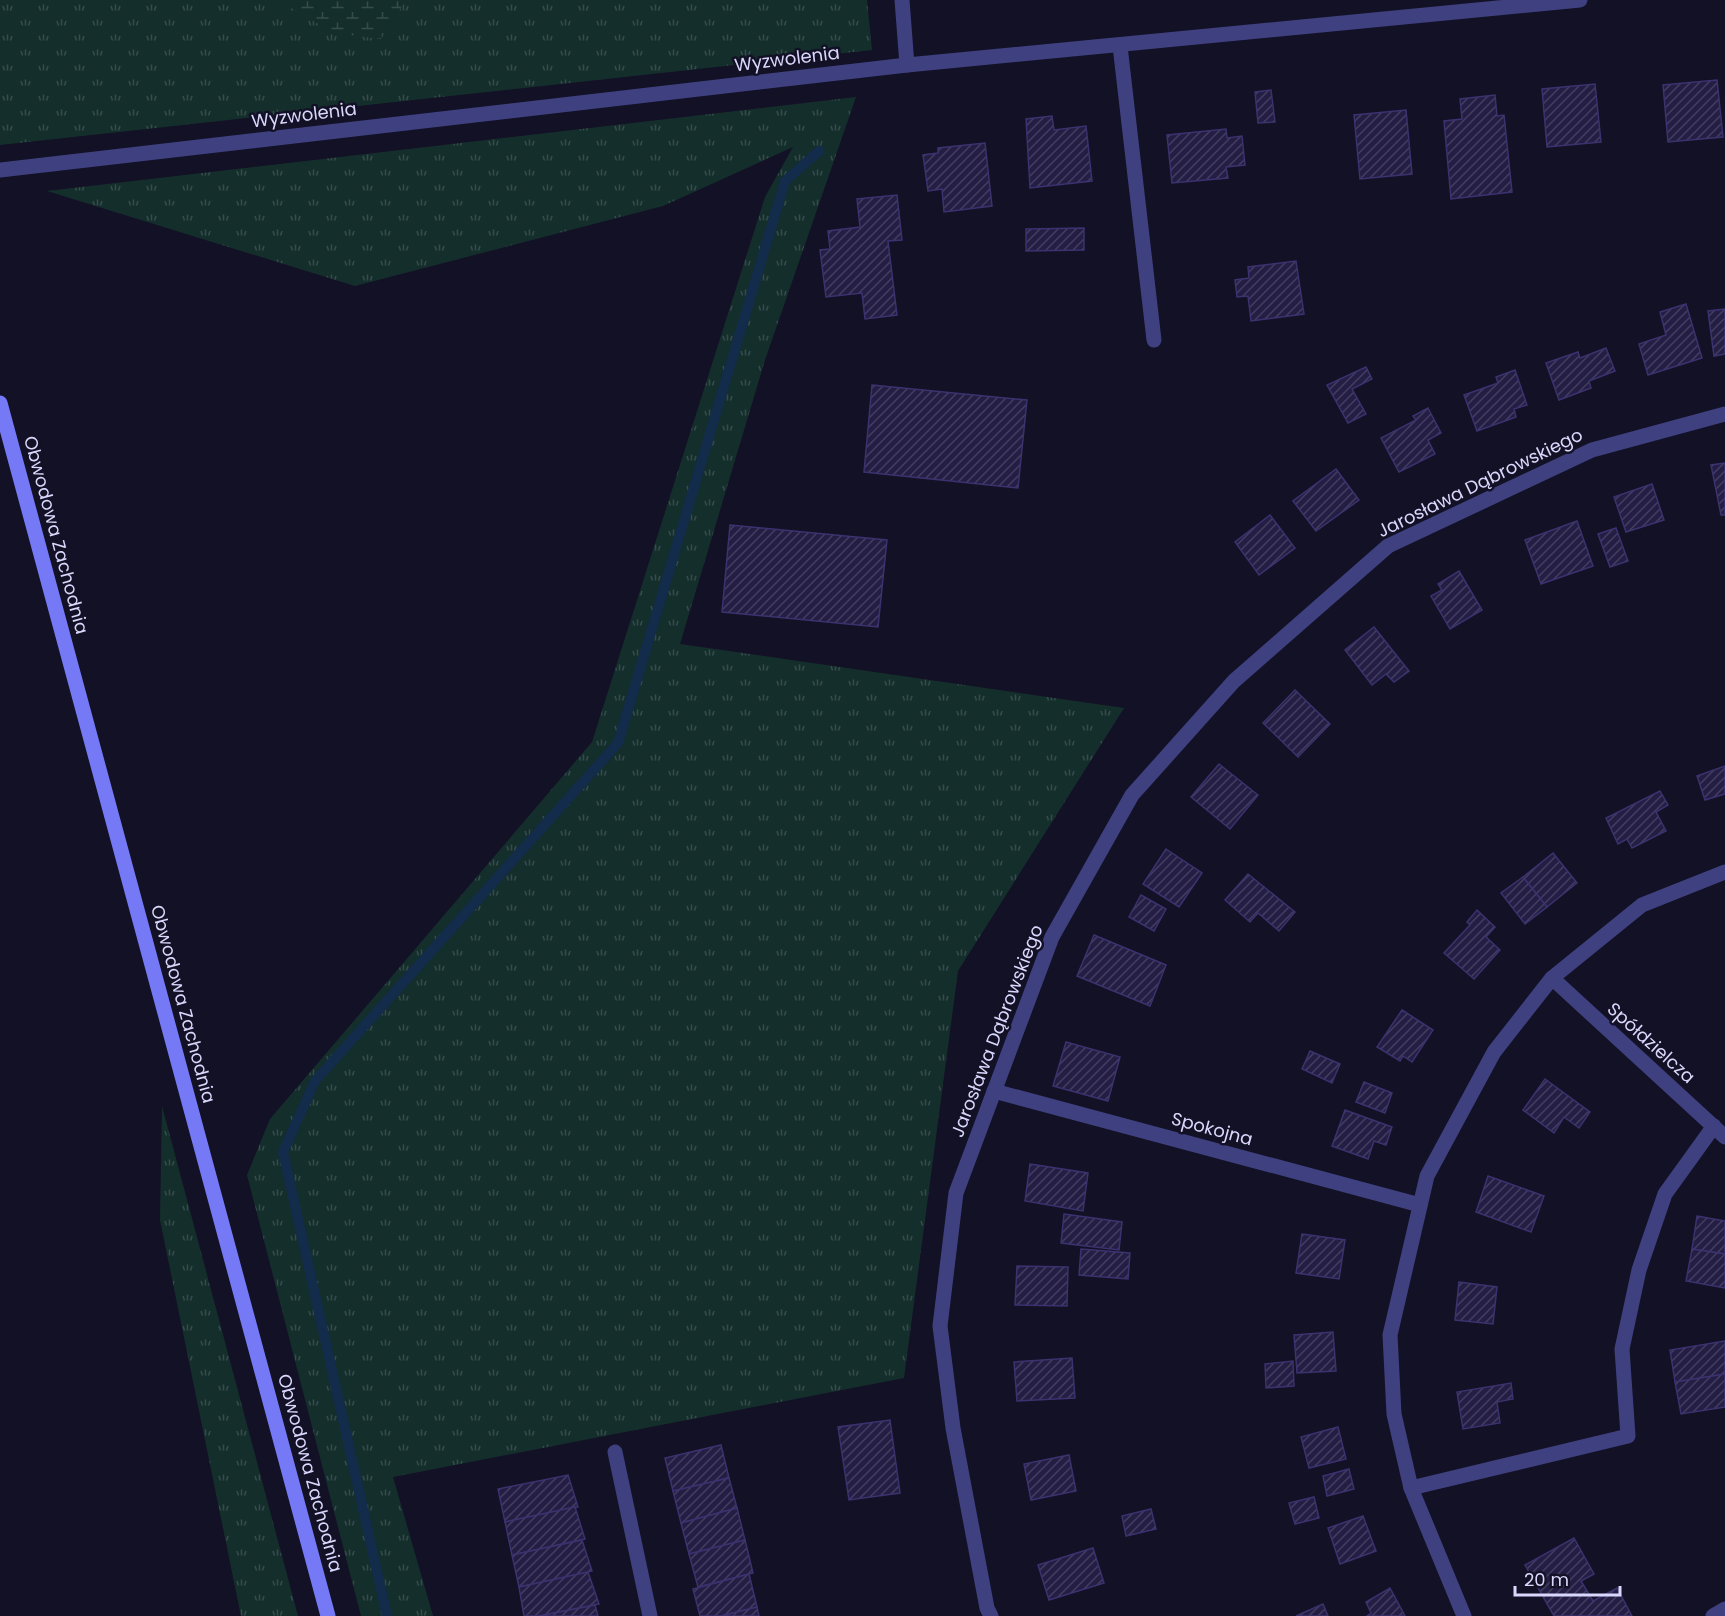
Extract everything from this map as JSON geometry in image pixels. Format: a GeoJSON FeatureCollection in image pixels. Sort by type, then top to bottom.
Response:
{"type":"FeatureCollection","features":[{"type":"Feature","properties":{"kind":"main road","name":"Obwodowa Zachodnia"},"geometry":{"type":"LineString","coordinates":[[0,402],[328,1616]]}},
{"type":"Feature","properties":{"kind":"street"},"geometry":{"type":"LineString","coordinates":[[902,0],[907,65]]}},
{"type":"Feature","properties":{"kind":"street","name":"Wyzwolenia"},"geometry":{"type":"LineString","coordinates":[[0,170],[907,65],[1580,0]]}},
{"type":"Feature","properties":{"kind":"street"},"geometry":{"type":"LineString","coordinates":[[1120,46],[1154,340]]}},
{"type":"Feature","properties":{"kind":"street","name":"Jarosława Dąbrowskiego"},"geometry":{"type":"LineString","coordinates":[[991,1616],[987,1608],[953,1428],[940,1326],[956,1193],[1052,937],[1132,795],[1234,681],[1388,546],[1592,450],[1725,414]]}},
{"type":"Feature","properties":{"kind":"street"},"geometry":{"type":"LineString","coordinates":[[1464,1616],[1411,1488],[1394,1414],[1390,1335],[1427,1176],[1494,1052],[1552,978],[1642,904],[1725,872]]}},
{"type":"Feature","properties":{"kind":"street","name":"Spółdzielcza"},"geometry":{"type":"LineString","coordinates":[[1552,978],[1720,1131]]}},
{"type":"Feature","properties":{"kind":"street","name":"Spokojna"},"geometry":{"type":"LineString","coordinates":[[994,1091],[1420,1205]]}},
{"type":"Feature","properties":{"kind":"street"},"geometry":{"type":"LineString","coordinates":[[1411,1488],[1628,1436],[1622,1349],[1639,1270],[1665,1194],[1720,1131]]}},
{"type":"Feature","properties":{"kind":"street"},"geometry":{"type":"LineString","coordinates":[[615,1452],[650,1616]]}},
{"type":"Feature","properties":{"kind":"street"},"geometry":{"type":"LineString","coordinates":[[1713,1616],[1725,1609]]}},
{"type":"Feature","properties":{"kind":"green space"},"geometry":{"type":"Polygon","coordinates":[[[0,0],[867,0],[872,50],[0,145],[0,0]]]}},
{"type":"Feature","properties":{"kind":"green space"},"geometry":{"type":"Polygon","coordinates":[[[277,0],[406,0],[381,39],[334,33],[277,0]]]}},
{"type":"Feature","properties":{"kind":"green space"},"geometry":{"type":"Polygon","coordinates":[[[856,97],[765,360],[680,644],[1124,708],[958,971],[904,1378],[393,1477],[433,1616],[361,1616],[247,1175],[270,1119],[592,742],[765,197],[793,147],[663,206],[355,286],[47,191],[856,97]]]}},
{"type":"Feature","properties":{"kind":"green space"},"geometry":{"type":"Polygon","coordinates":[[[162,1106],[298,1616],[241,1616],[160,1220],[162,1106]]]}},
{"type":"Feature","properties":{"kind":"building"},"geometry":{"type":"Polygon","coordinates":[[[1717,80],[1723,137],[1668,142],[1663,85],[1717,80]]]}},
{"type":"Feature","properties":{"kind":"building"},"geometry":{"type":"Polygon","coordinates":[[[1595,84],[1601,142],[1547,147],[1542,89],[1595,84]]]}},
{"type":"Feature","properties":{"kind":"building"},"geometry":{"type":"Polygon","coordinates":[[[1271,90],[1275,122],[1258,123],[1255,92],[1271,90]]]}},
{"type":"Feature","properties":{"kind":"building"},"geometry":{"type":"Polygon","coordinates":[[[1495,95],[1497,116],[1504,115],[1512,192],[1451,199],[1444,121],[1462,119],[1460,99],[1495,95]]]}},
{"type":"Feature","properties":{"kind":"building"},"geometry":{"type":"Polygon","coordinates":[[[1406,110],[1412,174],[1360,179],[1354,115],[1406,110]]]}},
{"type":"Feature","properties":{"kind":"building"},"geometry":{"type":"Polygon","coordinates":[[[1052,116],[1054,130],[1086,126],[1092,181],[1030,188],[1026,119],[1052,116]]]}},
{"type":"Feature","properties":{"kind":"building"},"geometry":{"type":"Polygon","coordinates":[[[1226,129],[1227,138],[1242,136],[1245,165],[1226,167],[1228,178],[1172,183],[1167,135],[1226,129]]]}},
{"type":"Feature","properties":{"kind":"building"},"geometry":{"type":"Polygon","coordinates":[[[985,143],[992,206],[944,212],[942,189],[928,191],[923,155],[938,153],[938,148],[985,143]]]}},
{"type":"Feature","properties":{"kind":"building"},"geometry":{"type":"Polygon","coordinates":[[[897,195],[902,240],[888,241],[897,315],[865,319],[862,293],[826,297],[820,250],[830,249],[828,231],[860,227],[857,199],[897,195]]]}},
{"type":"Feature","properties":{"kind":"building"},"geometry":{"type":"Polygon","coordinates":[[[1084,228],[1084,250],[1026,251],[1026,229],[1084,228]]]}},
{"type":"Feature","properties":{"kind":"building"},"geometry":{"type":"Polygon","coordinates":[[[1296,261],[1304,314],[1251,321],[1248,296],[1237,297],[1235,280],[1249,278],[1248,267],[1296,261]]]}},
{"type":"Feature","properties":{"kind":"building"},"geometry":{"type":"Polygon","coordinates":[[[1686,304],[1702,358],[1648,375],[1639,344],[1666,335],[1660,312],[1686,304]]]}},
{"type":"Feature","properties":{"kind":"building"},"geometry":{"type":"Polygon","coordinates":[[[1725,309],[1725,354],[1714,356],[1708,311],[1725,309]]]}},
{"type":"Feature","properties":{"kind":"building"},"geometry":{"type":"Polygon","coordinates":[[[1606,348],[1615,371],[1589,381],[1591,388],[1559,400],[1546,363],[1578,352],[1580,358],[1606,348]]]}},
{"type":"Feature","properties":{"kind":"building"},"geometry":{"type":"Polygon","coordinates":[[[1366,367],[1372,379],[1352,389],[1366,414],[1348,423],[1327,385],[1366,367]]]}},
{"type":"Feature","properties":{"kind":"building"},"geometry":{"type":"Polygon","coordinates":[[[1515,370],[1527,405],[1514,409],[1516,417],[1477,431],[1464,395],[1498,383],[1496,377],[1515,370]]]}},
{"type":"Feature","properties":{"kind":"building"},"geometry":{"type":"Polygon","coordinates":[[[872,385],[1027,400],[1018,488],[864,472],[872,385]]]}},
{"type":"Feature","properties":{"kind":"building"},"geometry":{"type":"Polygon","coordinates":[[[1428,408],[1441,433],[1428,440],[1435,454],[1399,472],[1381,438],[1416,420],[1413,416],[1428,408]]]}},
{"type":"Feature","properties":{"kind":"building"},"geometry":{"type":"Polygon","coordinates":[[[1725,463],[1725,515],[1721,515],[1711,465],[1725,463]]]}},
{"type":"Feature","properties":{"kind":"building"},"geometry":{"type":"Polygon","coordinates":[[[1336,469],[1359,500],[1316,531],[1293,501],[1336,469]]]}},
{"type":"Feature","properties":{"kind":"building"},"geometry":{"type":"Polygon","coordinates":[[[1652,484],[1664,520],[1626,532],[1614,497],[1652,484]]]}},
{"type":"Feature","properties":{"kind":"building"},"geometry":{"type":"Polygon","coordinates":[[[1270,515],[1295,548],[1259,575],[1235,542],[1270,515]]]}},
{"type":"Feature","properties":{"kind":"building"},"geometry":{"type":"Polygon","coordinates":[[[1577,521],[1593,566],[1541,584],[1525,540],[1577,521]]]}},
{"type":"Feature","properties":{"kind":"building"},"geometry":{"type":"Polygon","coordinates":[[[730,525],[887,540],[878,627],[722,612],[730,525]]]}},
{"type":"Feature","properties":{"kind":"building"},"geometry":{"type":"Polygon","coordinates":[[[1616,528],[1628,561],[1610,567],[1598,534],[1616,528]]]}},
{"type":"Feature","properties":{"kind":"building"},"geometry":{"type":"Polygon","coordinates":[[[1459,571],[1482,610],[1450,629],[1431,596],[1442,590],[1438,584],[1459,571]]]}},
{"type":"Feature","properties":{"kind":"building"},"geometry":{"type":"Polygon","coordinates":[[[1374,627],[1409,671],[1394,682],[1386,674],[1372,685],[1345,650],[1374,627]]]}},
{"type":"Feature","properties":{"kind":"building"},"geometry":{"type":"Polygon","coordinates":[[[1295,690],[1330,724],[1298,757],[1263,723],[1295,690]]]}},
{"type":"Feature","properties":{"kind":"building"},"geometry":{"type":"Polygon","coordinates":[[[1219,764],[1258,795],[1230,829],[1191,797],[1219,764]]]}},
{"type":"Feature","properties":{"kind":"building"},"geometry":{"type":"Polygon","coordinates":[[[1725,766],[1725,794],[1705,800],[1697,776],[1725,766]]]}},
{"type":"Feature","properties":{"kind":"building"},"geometry":{"type":"Polygon","coordinates":[[[1660,791],[1668,805],[1656,812],[1666,831],[1632,848],[1627,839],[1618,844],[1606,818],[1660,791]]]}},
{"type":"Feature","properties":{"kind":"building"},"geometry":{"type":"Polygon","coordinates":[[[1166,849],[1202,873],[1179,907],[1143,884],[1166,849]]]}},
{"type":"Feature","properties":{"kind":"building"},"geometry":{"type":"Polygon","coordinates":[[[1553,853],[1577,883],[1547,907],[1523,877],[1553,853]]]}},
{"type":"Feature","properties":{"kind":"building"},"geometry":{"type":"Polygon","coordinates":[[[1248,874],[1295,912],[1279,931],[1258,913],[1250,922],[1225,900],[1248,874]]]}},
{"type":"Feature","properties":{"kind":"building"},"geometry":{"type":"Polygon","coordinates":[[[1523,877],[1547,907],[1525,924],[1501,893],[1523,877]]]}},
{"type":"Feature","properties":{"kind":"building"},"geometry":{"type":"Polygon","coordinates":[[[1141,895],[1166,909],[1154,931],[1129,917],[1141,895]]]}},
{"type":"Feature","properties":{"kind":"building"},"geometry":{"type":"Polygon","coordinates":[[[1477,910],[1495,927],[1486,937],[1500,950],[1474,979],[1444,953],[1470,925],[1467,922],[1477,910]]]}},
{"type":"Feature","properties":{"kind":"building"},"geometry":{"type":"Polygon","coordinates":[[[1094,935],[1166,965],[1150,1006],[1077,976],[1094,935]]]}},
{"type":"Feature","properties":{"kind":"building"},"geometry":{"type":"Polygon","coordinates":[[[1402,1010],[1433,1030],[1412,1062],[1403,1056],[1400,1061],[1377,1047],[1402,1010]]]}},
{"type":"Feature","properties":{"kind":"building"},"geometry":{"type":"Polygon","coordinates":[[[1066,1042],[1120,1057],[1108,1101],[1053,1086],[1066,1042]]]}},
{"type":"Feature","properties":{"kind":"building"},"geometry":{"type":"Polygon","coordinates":[[[1310,1051],[1340,1064],[1332,1083],[1302,1069],[1310,1051]]]}},
{"type":"Feature","properties":{"kind":"building"},"geometry":{"type":"Polygon","coordinates":[[[1545,1079],[1590,1112],[1579,1128],[1564,1117],[1554,1133],[1523,1110],[1545,1079]]]}},
{"type":"Feature","properties":{"kind":"building"},"geometry":{"type":"Polygon","coordinates":[[[1364,1082],[1392,1093],[1385,1113],[1356,1102],[1364,1082]]]}},
{"type":"Feature","properties":{"kind":"building"},"geometry":{"type":"Polygon","coordinates":[[[1345,1110],[1392,1127],[1386,1145],[1374,1141],[1368,1159],[1332,1146],[1345,1110]]]}},
{"type":"Feature","properties":{"kind":"building"},"geometry":{"type":"Polygon","coordinates":[[[1030,1164],[1088,1173],[1083,1211],[1025,1201],[1030,1164]]]}},
{"type":"Feature","properties":{"kind":"building"},"geometry":{"type":"Polygon","coordinates":[[[1488,1176],[1544,1196],[1531,1232],[1476,1212],[1488,1176]]]}},
{"type":"Feature","properties":{"kind":"building"},"geometry":{"type":"Polygon","coordinates":[[[1064,1214],[1122,1222],[1119,1250],[1061,1243],[1064,1214]]]}},
{"type":"Feature","properties":{"kind":"building"},"geometry":{"type":"Polygon","coordinates":[[[1697,1216],[1725,1221],[1725,1254],[1692,1249],[1697,1216]]]}},
{"type":"Feature","properties":{"kind":"building"},"geometry":{"type":"Polygon","coordinates":[[[1302,1234],[1345,1240],[1339,1279],[1296,1273],[1302,1234]]]}},
{"type":"Feature","properties":{"kind":"building"},"geometry":{"type":"Polygon","coordinates":[[[1081,1249],[1130,1253],[1128,1279],[1079,1275],[1081,1249]]]}},
{"type":"Feature","properties":{"kind":"building"},"geometry":{"type":"Polygon","coordinates":[[[1692,1249],[1725,1254],[1725,1288],[1686,1281],[1692,1249]]]}},
{"type":"Feature","properties":{"kind":"building"},"geometry":{"type":"Polygon","coordinates":[[[1017,1266],[1068,1267],[1067,1306],[1015,1305],[1017,1266]]]}},
{"type":"Feature","properties":{"kind":"building"},"geometry":{"type":"Polygon","coordinates":[[[1459,1282],[1497,1287],[1493,1324],[1455,1320],[1459,1282]]]}},
{"type":"Feature","properties":{"kind":"building"},"geometry":{"type":"Polygon","coordinates":[[[1333,1332],[1336,1371],[1297,1373],[1294,1335],[1333,1332]]]}},
{"type":"Feature","properties":{"kind":"building"},"geometry":{"type":"Polygon","coordinates":[[[1725,1341],[1725,1374],[1675,1382],[1670,1350],[1725,1341]]]}},
{"type":"Feature","properties":{"kind":"building"},"geometry":{"type":"Polygon","coordinates":[[[1072,1358],[1075,1398],[1017,1401],[1014,1362],[1072,1358]]]}},
{"type":"Feature","properties":{"kind":"building"},"geometry":{"type":"Polygon","coordinates":[[[1293,1361],[1294,1386],[1266,1388],[1265,1364],[1293,1361]]]}},
{"type":"Feature","properties":{"kind":"building"},"geometry":{"type":"Polygon","coordinates":[[[1725,1374],[1725,1407],[1681,1414],[1675,1382],[1725,1374]]]}},
{"type":"Feature","properties":{"kind":"building"},"geometry":{"type":"Polygon","coordinates":[[[1511,1383],[1513,1399],[1497,1402],[1500,1423],[1463,1429],[1457,1392],[1511,1383]]]}},
{"type":"Feature","properties":{"kind":"building"},"geometry":{"type":"Polygon","coordinates":[[[890,1420],[900,1493],[849,1500],[838,1427],[890,1420]]]}},
{"type":"Feature","properties":{"kind":"building"},"geometry":{"type":"Polygon","coordinates":[[[1338,1427],[1346,1459],[1309,1468],[1301,1437],[1338,1427]]]}},
{"type":"Feature","properties":{"kind":"building"},"geometry":{"type":"Polygon","coordinates":[[[721,1445],[729,1478],[673,1491],[665,1458],[721,1445]]]}},
{"type":"Feature","properties":{"kind":"building"},"geometry":{"type":"Polygon","coordinates":[[[1069,1455],[1076,1491],[1031,1500],[1024,1464],[1069,1455]]]}},
{"type":"Feature","properties":{"kind":"building"},"geometry":{"type":"Polygon","coordinates":[[[1349,1469],[1354,1489],[1327,1496],[1323,1476],[1349,1469]]]}},
{"type":"Feature","properties":{"kind":"building"},"geometry":{"type":"Polygon","coordinates":[[[568,1475],[578,1507],[505,1522],[498,1489],[568,1475]]]}},
{"type":"Feature","properties":{"kind":"building"},"geometry":{"type":"Polygon","coordinates":[[[729,1478],[737,1508],[681,1523],[673,1491],[729,1478]]]}},
{"type":"Feature","properties":{"kind":"building"},"geometry":{"type":"Polygon","coordinates":[[[1314,1497],[1319,1518],[1295,1524],[1289,1503],[1314,1497]]]}},
{"type":"Feature","properties":{"kind":"building"},"geometry":{"type":"Polygon","coordinates":[[[575,1507],[585,1539],[512,1555],[505,1522],[575,1507]]]}},
{"type":"Feature","properties":{"kind":"building"},"geometry":{"type":"Polygon","coordinates":[[[737,1508],[745,1540],[689,1554],[681,1523],[737,1508]]]}},
{"type":"Feature","properties":{"kind":"building"},"geometry":{"type":"Polygon","coordinates":[[[1151,1509],[1156,1529],[1126,1536],[1122,1516],[1151,1509]]]}},
{"type":"Feature","properties":{"kind":"building"},"geometry":{"type":"Polygon","coordinates":[[[1363,1516],[1376,1551],[1340,1564],[1328,1528],[1363,1516]]]}},
{"type":"Feature","properties":{"kind":"building"},"geometry":{"type":"Polygon","coordinates":[[[1574,1538],[1594,1574],[1581,1581],[1593,1601],[1617,1588],[1632,1616],[1554,1616],[1525,1565],[1574,1538]]]}},
{"type":"Feature","properties":{"kind":"building"},"geometry":{"type":"Polygon","coordinates":[[[582,1540],[592,1571],[519,1587],[512,1555],[582,1540]]]}},
{"type":"Feature","properties":{"kind":"building"},"geometry":{"type":"Polygon","coordinates":[[[745,1540],[753,1573],[698,1587],[689,1554],[745,1540]]]}},
{"type":"Feature","properties":{"kind":"building"},"geometry":{"type":"Polygon","coordinates":[[[1093,1548],[1104,1583],[1049,1600],[1038,1565],[1093,1548]]]}},
{"type":"Feature","properties":{"kind":"building"},"geometry":{"type":"Polygon","coordinates":[[[588,1572],[599,1604],[539,1616],[524,1616],[519,1587],[588,1572]]]}},
{"type":"Feature","properties":{"kind":"building"},"geometry":{"type":"Polygon","coordinates":[[[749,1574],[757,1607],[721,1616],[700,1616],[693,1589],[749,1574]]]}},
{"type":"Feature","properties":{"kind":"building"},"geometry":{"type":"Polygon","coordinates":[[[1390,1588],[1405,1616],[1367,1616],[1371,1613],[1366,1602],[1390,1588]]]}},
{"type":"Feature","properties":{"kind":"building"},"geometry":{"type":"Polygon","coordinates":[[[1323,1604],[1328,1616],[1296,1616],[1323,1604]]]}},
{"type":"Feature","properties":{"kind":"building"},"geometry":{"type":"Polygon","coordinates":[[[595,1605],[598,1616],[539,1616],[595,1605]]]}},
{"type":"Feature","properties":{"kind":"building"},"geometry":{"type":"Polygon","coordinates":[[[757,1607],[759,1616],[721,1616],[757,1607]]]}},
{"type":"Feature","properties":{"kind":"waterway"},"geometry":{"type":"LineString","coordinates":[[387,1616],[283,1152],[315,1081],[618,743],[785,181],[819,151]]}}]}
